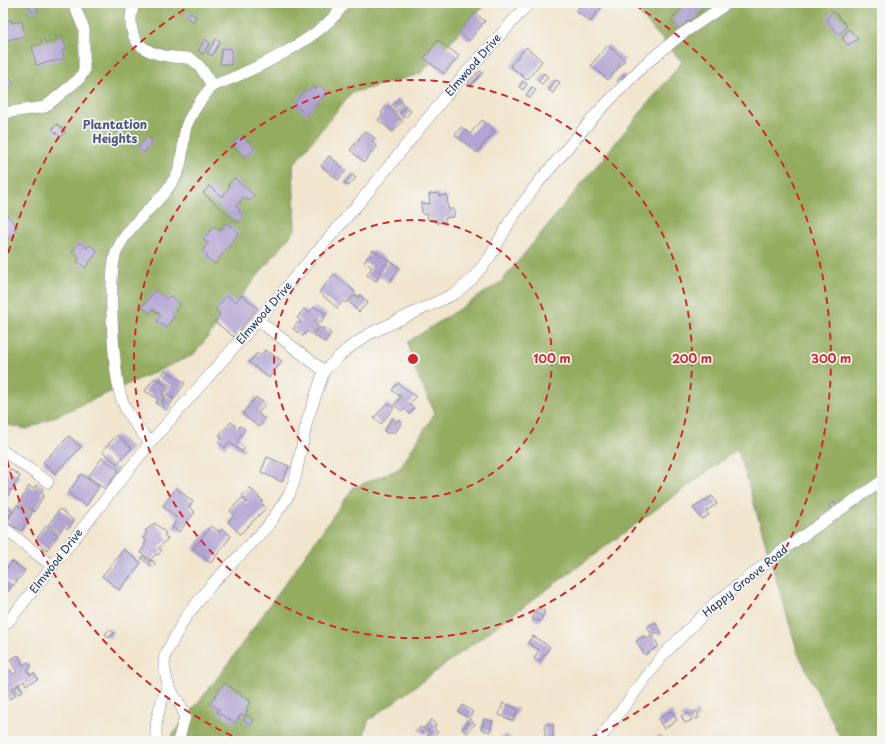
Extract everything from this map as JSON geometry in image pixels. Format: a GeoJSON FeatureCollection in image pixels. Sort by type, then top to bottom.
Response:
{"type":"FeatureCollection","features":[{"type":"Feature","properties":{"kind":"street"},"geometry":{"type":"LineString","coordinates":[[3,113],[45,107],[79,79],[84,71],[84,29],[75,7],[77,3]]}},
{"type":"Feature","properties":{"kind":"street"},"geometry":{"type":"LineString","coordinates":[[135,3],[132,9],[130,21],[133,35],[138,43],[156,54],[190,59],[199,65],[212,86]]}},
{"type":"Feature","properties":{"kind":"street"},"geometry":{"type":"LineString","coordinates":[[150,443],[136,426],[121,398],[114,368],[112,285],[116,251],[129,229],[165,193],[179,170],[186,126],[200,100],[212,86],[233,79],[273,59],[325,27],[338,13],[344,3]]}},
{"type":"Feature","properties":{"kind":"street","name":"Elmwood Drive"},"geometry":{"type":"LineString","coordinates":[[3,625],[8,622],[150,443],[359,203],[450,91],[528,3]]}},
{"type":"Feature","properties":{"kind":"street"},"geometry":{"type":"LineString","coordinates":[[178,741],[185,717],[182,708],[168,685],[164,666],[165,655],[185,618],[212,584],[267,527],[288,495],[295,479],[307,421],[324,371],[346,350],[369,334],[456,293],[472,280],[490,257],[510,221],[537,184],[598,112],[644,65],[682,34],[728,3]]}},
{"type":"Feature","properties":{"kind":"street"},"geometry":{"type":"LineString","coordinates":[[258,320],[324,371]]}},
{"type":"Feature","properties":{"kind":"street"},"geometry":{"type":"LineString","coordinates":[[3,451],[48,482]]}},
{"type":"Feature","properties":{"kind":"street","name":"Happy Groove Road"},"geometry":{"type":"LineString","coordinates":[[598,741],[663,655],[714,604],[787,547],[882,481]]}},
{"type":"Feature","properties":{"kind":"street"},"geometry":{"type":"LineString","coordinates":[[3,527],[52,566]]}},
{"type":"Feature","properties":{"kind":"street"},"geometry":{"type":"LineString","coordinates":[[157,741],[155,731],[158,713],[168,685]]}},
{"type":"Feature","properties":{"kind":"green space"},"geometry":{"type":"Polygon","coordinates":[[[3,3],[487,3],[420,74],[351,93],[293,165],[295,230],[193,355],[27,429],[3,424],[3,3]]]}},
{"type":"Feature","properties":{"kind":"green space"},"geometry":{"type":"Polygon","coordinates":[[[630,3],[882,3],[882,741],[842,741],[798,653],[738,449],[368,721],[362,741],[168,741],[223,671],[353,488],[399,469],[435,413],[413,366],[408,342],[501,282],[682,62],[630,3]]]}},
{"type":"Feature","properties":{"kind":"building"},"geometry":{"type":"Polygon","coordinates":[[[27,3],[35,3],[38,11],[32,12],[27,3]]]}},
{"type":"Feature","properties":{"kind":"building"},"geometry":{"type":"Polygon","coordinates":[[[578,3],[604,4],[590,22],[576,11],[580,6],[578,3]]]}},
{"type":"Feature","properties":{"kind":"building"},"geometry":{"type":"Polygon","coordinates":[[[688,3],[703,3],[705,6],[692,22],[690,20],[680,29],[671,20],[688,3]]]}},
{"type":"Feature","properties":{"kind":"building"},"geometry":{"type":"Polygon","coordinates":[[[833,11],[847,26],[839,35],[826,19],[833,11]]]}},
{"type":"Feature","properties":{"kind":"building"},"geometry":{"type":"Polygon","coordinates":[[[189,12],[196,16],[193,22],[186,17],[189,12]]]}},
{"type":"Feature","properties":{"kind":"building"},"geometry":{"type":"Polygon","coordinates":[[[475,13],[485,21],[469,41],[459,32],[475,13]]]}},
{"type":"Feature","properties":{"kind":"building"},"geometry":{"type":"Polygon","coordinates":[[[12,20],[12,23],[22,21],[25,36],[3,41],[3,28],[7,27],[6,21],[12,20]]]}},
{"type":"Feature","properties":{"kind":"building"},"geometry":{"type":"Polygon","coordinates":[[[849,29],[858,39],[848,45],[842,38],[849,29]]]}},
{"type":"Feature","properties":{"kind":"building"},"geometry":{"type":"Polygon","coordinates":[[[62,36],[67,49],[62,50],[64,59],[36,65],[32,46],[41,44],[41,41],[45,40],[46,43],[56,41],[56,37],[62,36]]]}},
{"type":"Feature","properties":{"kind":"building"},"geometry":{"type":"Polygon","coordinates":[[[205,39],[210,43],[203,54],[198,51],[205,39]]]}},
{"type":"Feature","properties":{"kind":"building"},"geometry":{"type":"Polygon","coordinates":[[[216,39],[220,42],[212,56],[207,53],[216,39]]]}},
{"type":"Feature","properties":{"kind":"building"},"geometry":{"type":"Polygon","coordinates":[[[438,40],[459,56],[444,74],[424,58],[438,40]]]}},
{"type":"Feature","properties":{"kind":"building"},"geometry":{"type":"Polygon","coordinates":[[[608,45],[625,60],[608,80],[591,65],[608,45]]]}},
{"type":"Feature","properties":{"kind":"building"},"geometry":{"type":"Polygon","coordinates":[[[526,47],[542,61],[527,80],[510,66],[526,47]]]}},
{"type":"Feature","properties":{"kind":"building"},"geometry":{"type":"Polygon","coordinates":[[[222,48],[232,49],[231,65],[220,64],[222,48]]]}},
{"type":"Feature","properties":{"kind":"building"},"geometry":{"type":"Polygon","coordinates":[[[480,71],[483,73],[471,85],[468,82],[480,71]]]}},
{"type":"Feature","properties":{"kind":"building"},"geometry":{"type":"Polygon","coordinates":[[[544,73],[548,77],[542,84],[538,81],[544,73]]]}},
{"type":"Feature","properties":{"kind":"building"},"geometry":{"type":"Polygon","coordinates":[[[623,74],[627,77],[620,84],[617,81],[623,74]]]}},
{"type":"Feature","properties":{"kind":"building"},"geometry":{"type":"Polygon","coordinates":[[[7,76],[14,83],[3,93],[3,79],[7,76]]]}},
{"type":"Feature","properties":{"kind":"building"},"geometry":{"type":"Polygon","coordinates":[[[555,80],[560,82],[553,93],[549,90],[555,80]]]}},
{"type":"Feature","properties":{"kind":"building"},"geometry":{"type":"Polygon","coordinates":[[[523,81],[527,84],[523,90],[519,87],[523,81]]]}},
{"type":"Feature","properties":{"kind":"building"},"geometry":{"type":"Polygon","coordinates":[[[319,85],[327,92],[306,115],[294,104],[305,90],[307,92],[313,86],[316,89],[319,85]]]}},
{"type":"Feature","properties":{"kind":"building"},"geometry":{"type":"Polygon","coordinates":[[[532,87],[536,90],[530,98],[526,95],[532,87]]]}},
{"type":"Feature","properties":{"kind":"building"},"geometry":{"type":"Polygon","coordinates":[[[398,98],[403,103],[396,112],[391,107],[398,98]]]}},
{"type":"Feature","properties":{"kind":"building"},"geometry":{"type":"Polygon","coordinates":[[[386,106],[403,120],[393,132],[378,120],[383,114],[381,113],[386,106]]]}},
{"type":"Feature","properties":{"kind":"building"},"geometry":{"type":"Polygon","coordinates":[[[405,106],[411,111],[405,118],[399,113],[405,106]]]}},
{"type":"Feature","properties":{"kind":"building"},"geometry":{"type":"Polygon","coordinates":[[[482,120],[495,131],[477,153],[455,135],[461,127],[470,134],[482,120]]]}},
{"type":"Feature","properties":{"kind":"building"},"geometry":{"type":"Polygon","coordinates":[[[57,124],[66,132],[60,137],[52,129],[57,124]]]}},
{"type":"Feature","properties":{"kind":"building"},"geometry":{"type":"Polygon","coordinates":[[[365,131],[375,138],[372,142],[377,146],[364,162],[350,150],[365,131]]]}},
{"type":"Feature","properties":{"kind":"building"},"geometry":{"type":"Polygon","coordinates":[[[242,135],[255,148],[245,158],[232,144],[242,135]]]}},
{"type":"Feature","properties":{"kind":"building"},"geometry":{"type":"Polygon","coordinates":[[[147,136],[153,140],[144,153],[138,148],[147,136]]]}},
{"type":"Feature","properties":{"kind":"building"},"geometry":{"type":"Polygon","coordinates":[[[329,156],[346,170],[338,180],[321,166],[329,156]]]}},
{"type":"Feature","properties":{"kind":"building"},"geometry":{"type":"Polygon","coordinates":[[[352,174],[356,178],[348,186],[344,183],[352,174]]]}},
{"type":"Feature","properties":{"kind":"building"},"geometry":{"type":"Polygon","coordinates":[[[234,178],[254,195],[249,201],[244,197],[236,206],[240,210],[238,212],[243,216],[238,223],[203,193],[209,186],[222,197],[230,187],[228,185],[234,178]]]}},
{"type":"Feature","properties":{"kind":"building"},"geometry":{"type":"Polygon","coordinates":[[[439,193],[439,196],[447,195],[448,209],[454,209],[454,217],[445,218],[445,222],[437,223],[436,219],[428,220],[427,214],[422,214],[421,203],[430,204],[429,194],[439,193]]]}},
{"type":"Feature","properties":{"kind":"building"},"geometry":{"type":"Polygon","coordinates":[[[5,213],[17,226],[14,229],[17,231],[9,239],[6,237],[3,240],[3,215],[5,213]]]}},
{"type":"Feature","properties":{"kind":"building"},"geometry":{"type":"Polygon","coordinates":[[[226,223],[239,233],[215,264],[206,258],[208,255],[202,251],[208,243],[203,240],[214,226],[220,231],[226,223]]]}},
{"type":"Feature","properties":{"kind":"building"},"geometry":{"type":"Polygon","coordinates":[[[79,242],[87,248],[90,245],[98,251],[85,268],[77,261],[80,258],[72,252],[79,242]]]}},
{"type":"Feature","properties":{"kind":"building"},"geometry":{"type":"Polygon","coordinates":[[[373,250],[388,260],[379,272],[381,273],[390,261],[400,268],[390,282],[380,275],[376,281],[367,275],[372,267],[364,262],[373,250]]]}},
{"type":"Feature","properties":{"kind":"building"},"geometry":{"type":"Polygon","coordinates":[[[334,274],[355,292],[346,303],[343,301],[337,308],[319,292],[334,274]]]}},
{"type":"Feature","properties":{"kind":"building"},"geometry":{"type":"Polygon","coordinates":[[[155,290],[167,299],[170,296],[180,304],[172,315],[174,317],[166,328],[157,321],[161,315],[152,309],[150,313],[142,307],[155,290]]]}},
{"type":"Feature","properties":{"kind":"building"},"geometry":{"type":"Polygon","coordinates":[[[227,295],[235,302],[242,295],[258,308],[234,337],[214,321],[220,314],[215,310],[227,295]]]}},
{"type":"Feature","properties":{"kind":"building"},"geometry":{"type":"Polygon","coordinates":[[[355,295],[358,298],[360,295],[368,302],[359,312],[349,302],[355,295]]]}},
{"type":"Feature","properties":{"kind":"building"},"geometry":{"type":"Polygon","coordinates":[[[314,307],[327,314],[321,322],[317,319],[314,322],[318,325],[313,332],[314,333],[319,327],[322,329],[324,328],[331,333],[325,342],[307,331],[303,336],[293,329],[298,322],[300,323],[301,321],[297,318],[304,309],[309,313],[314,307]]]}},
{"type":"Feature","properties":{"kind":"building"},"geometry":{"type":"Polygon","coordinates":[[[265,350],[282,361],[269,378],[249,362],[257,353],[260,356],[265,350]]]}},
{"type":"Feature","properties":{"kind":"building"},"geometry":{"type":"Polygon","coordinates":[[[165,370],[185,383],[174,399],[166,393],[171,386],[159,378],[165,370]]]}},
{"type":"Feature","properties":{"kind":"building"},"geometry":{"type":"Polygon","coordinates":[[[154,378],[167,386],[162,394],[164,395],[160,406],[156,403],[158,399],[145,391],[154,378]]]}},
{"type":"Feature","properties":{"kind":"building"},"geometry":{"type":"Polygon","coordinates":[[[398,383],[416,397],[409,404],[414,408],[410,414],[404,409],[402,411],[394,405],[401,397],[392,390],[398,383]]]}},
{"type":"Feature","properties":{"kind":"building"},"geometry":{"type":"Polygon","coordinates":[[[166,395],[173,400],[166,410],[162,407],[164,403],[162,402],[166,395]]]}},
{"type":"Feature","properties":{"kind":"building"},"geometry":{"type":"Polygon","coordinates":[[[256,397],[265,404],[258,414],[265,419],[259,427],[242,414],[256,397]]]}},
{"type":"Feature","properties":{"kind":"building"},"geometry":{"type":"Polygon","coordinates":[[[387,403],[394,408],[381,424],[374,418],[387,403]]]}},
{"type":"Feature","properties":{"kind":"building"},"geometry":{"type":"Polygon","coordinates":[[[392,418],[397,422],[399,420],[402,422],[395,433],[391,431],[389,434],[384,431],[392,418]]]}},
{"type":"Feature","properties":{"kind":"building"},"geometry":{"type":"Polygon","coordinates":[[[231,422],[238,428],[240,426],[245,429],[237,442],[245,448],[242,452],[229,442],[225,448],[218,442],[222,437],[219,435],[231,422]]]}},
{"type":"Feature","properties":{"kind":"building"},"geometry":{"type":"Polygon","coordinates":[[[117,435],[132,448],[117,464],[102,451],[117,435]]]}},
{"type":"Feature","properties":{"kind":"building"},"geometry":{"type":"Polygon","coordinates":[[[69,436],[81,447],[55,474],[43,462],[69,436]]]}},
{"type":"Feature","properties":{"kind":"building"},"geometry":{"type":"Polygon","coordinates":[[[267,457],[289,466],[282,482],[261,472],[267,457]]]}},
{"type":"Feature","properties":{"kind":"building"},"geometry":{"type":"Polygon","coordinates":[[[102,458],[119,470],[105,489],[88,477],[102,458]]]}},
{"type":"Feature","properties":{"kind":"building"},"geometry":{"type":"Polygon","coordinates":[[[10,469],[20,476],[11,491],[3,486],[3,481],[10,469]]]}},
{"type":"Feature","properties":{"kind":"building"},"geometry":{"type":"Polygon","coordinates":[[[81,474],[99,487],[86,506],[68,493],[81,474]]]}},
{"type":"Feature","properties":{"kind":"building"},"geometry":{"type":"Polygon","coordinates":[[[36,485],[43,489],[41,493],[44,495],[34,512],[19,503],[29,486],[34,489],[36,485]]]}},
{"type":"Feature","properties":{"kind":"building"},"geometry":{"type":"Polygon","coordinates":[[[3,488],[10,493],[3,503],[3,488]]]}},
{"type":"Feature","properties":{"kind":"building"},"geometry":{"type":"Polygon","coordinates":[[[176,488],[193,502],[189,507],[195,512],[179,532],[172,527],[178,519],[163,506],[176,488]]]}},
{"type":"Feature","properties":{"kind":"building"},"geometry":{"type":"Polygon","coordinates":[[[250,488],[263,501],[261,503],[266,508],[240,534],[228,522],[234,515],[230,511],[242,498],[247,503],[248,502],[242,496],[250,488]]]}},
{"type":"Feature","properties":{"kind":"building"},"geometry":{"type":"Polygon","coordinates":[[[712,496],[717,504],[706,511],[709,515],[702,519],[693,508],[712,496]]]}},
{"type":"Feature","properties":{"kind":"building"},"geometry":{"type":"Polygon","coordinates":[[[834,502],[838,509],[832,512],[829,505],[834,502]]]}},
{"type":"Feature","properties":{"kind":"building"},"geometry":{"type":"Polygon","coordinates":[[[17,505],[32,513],[22,531],[7,523],[17,505]]]}},
{"type":"Feature","properties":{"kind":"building"},"geometry":{"type":"Polygon","coordinates":[[[7,507],[13,511],[6,521],[3,519],[3,512],[7,507]]]}},
{"type":"Feature","properties":{"kind":"building"},"geometry":{"type":"Polygon","coordinates":[[[60,509],[74,521],[68,529],[64,526],[59,533],[48,525],[60,509]]]}},
{"type":"Feature","properties":{"kind":"building"},"geometry":{"type":"Polygon","coordinates":[[[155,523],[166,533],[164,535],[168,538],[159,548],[162,550],[158,555],[156,554],[150,560],[140,552],[146,545],[144,544],[147,541],[143,538],[147,533],[145,531],[155,523]]]}},
{"type":"Feature","properties":{"kind":"building"},"geometry":{"type":"Polygon","coordinates":[[[46,526],[58,535],[47,550],[35,541],[46,526]]]}},
{"type":"Feature","properties":{"kind":"building"},"geometry":{"type":"Polygon","coordinates":[[[211,526],[220,532],[222,529],[231,536],[211,563],[193,549],[211,526]]]}},
{"type":"Feature","properties":{"kind":"building"},"geometry":{"type":"Polygon","coordinates":[[[124,549],[141,563],[119,590],[102,576],[124,549]]]}},
{"type":"Feature","properties":{"kind":"building"},"geometry":{"type":"Polygon","coordinates":[[[143,556],[150,562],[152,560],[155,563],[152,567],[141,558],[143,556]]]}},
{"type":"Feature","properties":{"kind":"building"},"geometry":{"type":"Polygon","coordinates":[[[12,561],[25,571],[13,586],[3,578],[3,573],[12,561]]]}},
{"type":"Feature","properties":{"kind":"building"},"geometry":{"type":"Polygon","coordinates":[[[3,581],[11,588],[3,597],[3,581]]]}},
{"type":"Feature","properties":{"kind":"building"},"geometry":{"type":"Polygon","coordinates":[[[537,608],[545,611],[540,622],[532,619],[537,608]]]}},
{"type":"Feature","properties":{"kind":"building"},"geometry":{"type":"Polygon","coordinates":[[[655,622],[662,633],[658,635],[656,632],[652,635],[647,627],[655,622]]]}},
{"type":"Feature","properties":{"kind":"building"},"geometry":{"type":"Polygon","coordinates":[[[110,629],[114,633],[109,638],[105,634],[110,629]]]}},
{"type":"Feature","properties":{"kind":"building"},"geometry":{"type":"Polygon","coordinates":[[[533,636],[550,647],[540,662],[534,659],[539,650],[528,643],[533,636]]]}},
{"type":"Feature","properties":{"kind":"building"},"geometry":{"type":"Polygon","coordinates":[[[644,636],[645,639],[650,636],[651,638],[653,637],[659,646],[645,655],[636,641],[644,636]]]}},
{"type":"Feature","properties":{"kind":"building"},"geometry":{"type":"Polygon","coordinates":[[[18,655],[23,665],[28,662],[31,668],[27,670],[30,675],[34,673],[38,679],[26,685],[24,681],[12,688],[16,695],[10,699],[7,695],[3,697],[3,675],[11,670],[13,675],[17,672],[10,660],[18,655]]]}},
{"type":"Feature","properties":{"kind":"building"},"geometry":{"type":"Polygon","coordinates":[[[224,683],[251,701],[246,709],[248,711],[244,716],[241,714],[235,723],[217,712],[219,709],[210,704],[224,683]]]}},
{"type":"Feature","properties":{"kind":"building"},"geometry":{"type":"Polygon","coordinates":[[[19,685],[23,691],[18,694],[15,688],[19,685]]]}},
{"type":"Feature","properties":{"kind":"building"},"geometry":{"type":"Polygon","coordinates":[[[503,703],[518,709],[513,721],[499,715],[503,703]]]}},
{"type":"Feature","properties":{"kind":"building"},"geometry":{"type":"Polygon","coordinates":[[[463,705],[473,712],[469,718],[458,712],[463,705]]]}},
{"type":"Feature","properties":{"kind":"building"},"geometry":{"type":"Polygon","coordinates":[[[671,711],[677,720],[664,729],[658,719],[671,711]]]}},
{"type":"Feature","properties":{"kind":"building"},"geometry":{"type":"Polygon","coordinates":[[[697,711],[699,718],[695,719],[693,712],[697,711]]]}},
{"type":"Feature","properties":{"kind":"building"},"geometry":{"type":"Polygon","coordinates":[[[688,713],[692,720],[685,723],[681,716],[688,713]]]}},
{"type":"Feature","properties":{"kind":"building"},"geometry":{"type":"Polygon","coordinates":[[[247,715],[254,720],[250,725],[244,720],[247,715]]]}},
{"type":"Feature","properties":{"kind":"building"},"geometry":{"type":"Polygon","coordinates":[[[470,719],[475,724],[467,733],[462,729],[470,719]]]}},
{"type":"Feature","properties":{"kind":"building"},"geometry":{"type":"Polygon","coordinates":[[[484,719],[493,721],[490,732],[481,729],[484,719]]]}},
{"type":"Feature","properties":{"kind":"building"},"geometry":{"type":"Polygon","coordinates":[[[431,720],[436,725],[434,728],[438,732],[431,740],[427,736],[430,732],[428,730],[424,734],[418,729],[420,727],[423,729],[431,720]]]}},
{"type":"Feature","properties":{"kind":"building"},"geometry":{"type":"Polygon","coordinates":[[[545,724],[553,724],[553,737],[545,738],[545,724]]]}},
{"type":"Feature","properties":{"kind":"building"},"geometry":{"type":"Polygon","coordinates":[[[504,734],[510,737],[514,741],[500,741],[504,734]]]}},
{"type":"Feature","properties":{"kind":"building"},"geometry":{"type":"Polygon","coordinates":[[[660,735],[662,741],[655,741],[654,739],[660,735]]]}},
{"type":"Feature","properties":{"kind":"district","name":"Plantation Heights"},"geometry":{"type":"Point","coordinates":[115,132]}}]}
